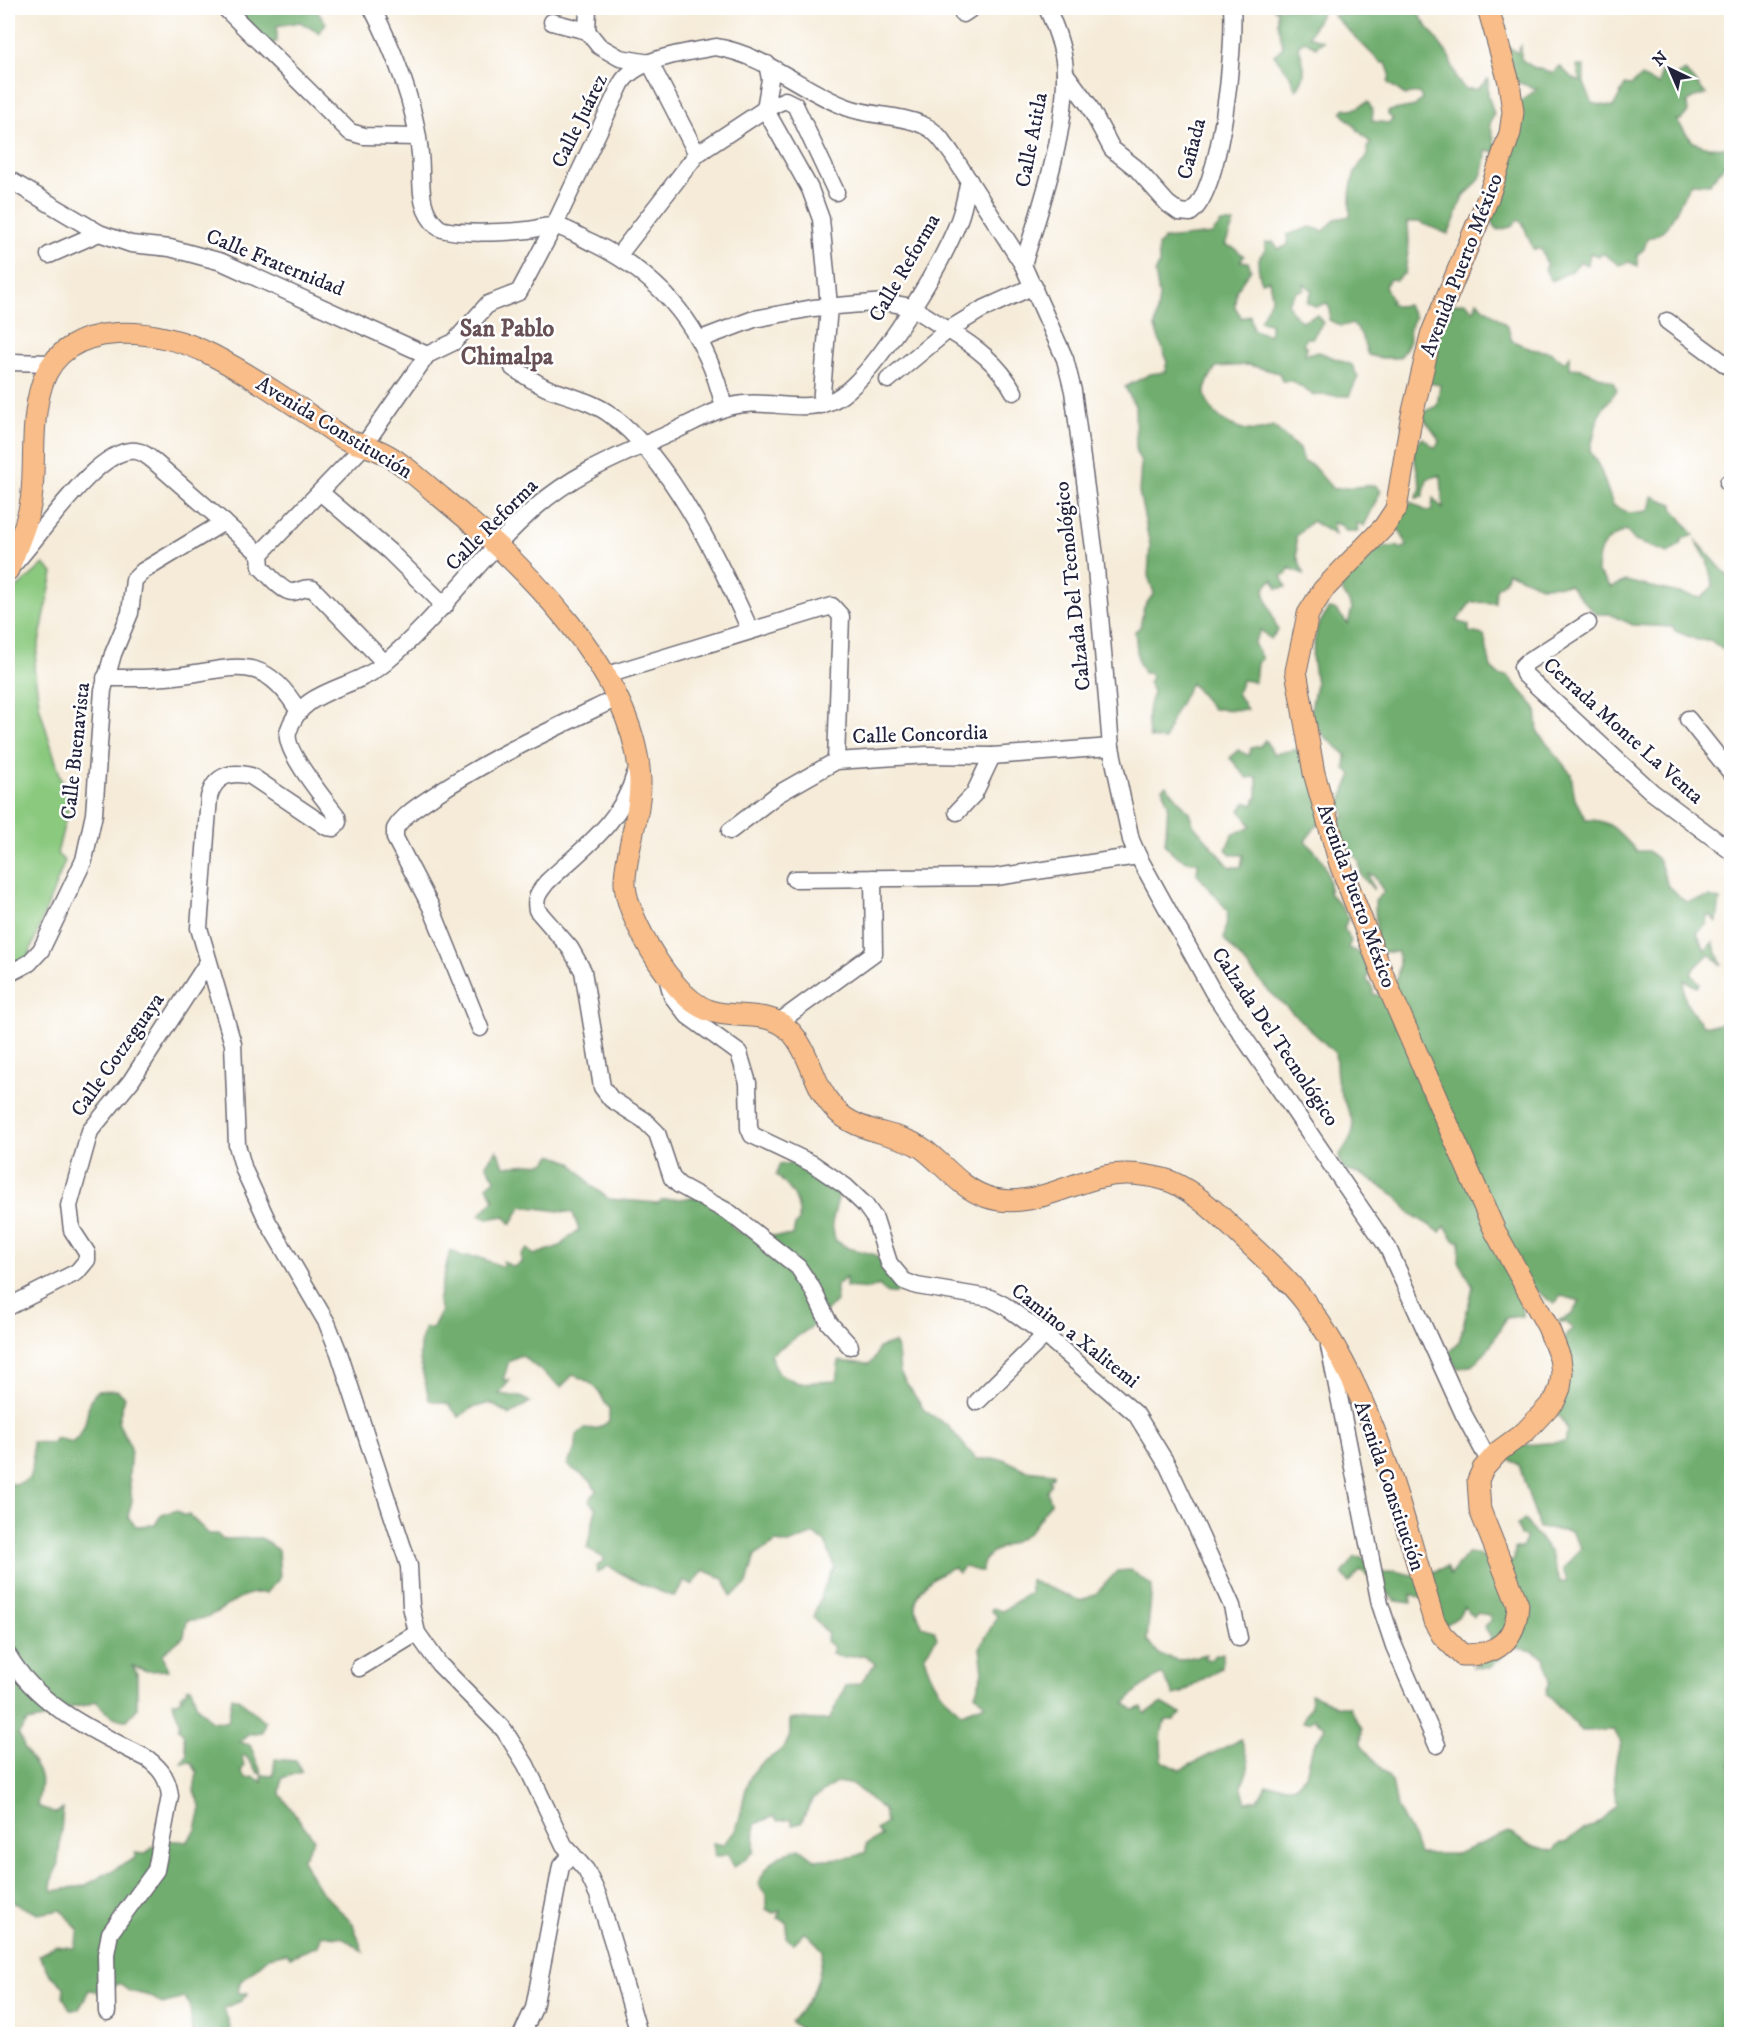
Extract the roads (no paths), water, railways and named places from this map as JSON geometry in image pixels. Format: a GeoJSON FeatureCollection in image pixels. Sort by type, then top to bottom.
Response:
{"type":"FeatureCollection","features":[{"type":"Feature","properties":{"kind":"main road","name":"Avenida Puerto México"},"geometry":{"type":"LineString","coordinates":[[1488,8],[1512,96],[1513,112],[1510,133],[1488,198],[1431,335],[1411,420],[1396,509],[1384,527],[1337,573],[1308,614],[1296,670],[1314,773],[1340,864],[1383,975],[1442,1112],[1495,1231],[1548,1327],[1560,1358],[1563,1372],[1555,1400],[1525,1432]]}},
{"type":"Feature","properties":{"kind":"main road","name":"Avenida Constitución"},"geometry":{"type":"LineString","coordinates":[[8,571],[29,509],[37,406],[43,381],[52,363],[71,344],[92,337],[127,333],[180,343],[211,354],[362,448],[376,449],[406,470],[498,545],[547,598],[607,675],[627,721],[638,765],[640,786],[624,886],[636,920],[666,974],[695,1003],[708,1010],[779,1022],[800,1044],[822,1093],[837,1112],[850,1123],[921,1147],[944,1168],[983,1196],[1012,1202],[1025,1200],[1101,1177],[1121,1174],[1134,1174],[1174,1183],[1227,1222],[1292,1285],[1326,1331],[1372,1422],[1434,1621],[1442,1635],[1462,1655],[1487,1654],[1497,1648],[1505,1641],[1517,1619],[1518,1605],[1480,1510],[1478,1480],[1489,1461],[1525,1432]]}},
{"type":"Feature","properties":{"kind":"street"},"geometry":{"type":"LineString","coordinates":[[225,8],[350,132],[364,136],[417,136]]}},
{"type":"Feature","properties":{"kind":"street"},"geometry":{"type":"LineString","coordinates":[[372,8],[390,44],[417,136],[423,206],[427,214],[442,230],[451,232],[528,230],[554,226],[618,256],[656,286],[701,339],[719,384],[724,408]]}},
{"type":"Feature","properties":{"kind":"street"},"geometry":{"type":"LineString","coordinates":[[587,31],[588,8]]}},
{"type":"Feature","properties":{"kind":"street","name":"Cañada"},"geometry":{"type":"LineString","coordinates":[[1065,73],[1088,104],[1112,149],[1137,168],[1168,204],[1179,212],[1191,213],[1205,192],[1218,145],[1231,66],[1232,8]]}},
{"type":"Feature","properties":{"kind":"street","name":"Calle Atitla"},"geometry":{"type":"LineString","coordinates":[[1023,265],[1049,179],[1065,73],[1063,52],[1050,14]]}},
{"type":"Feature","properties":{"kind":"street"},"geometry":{"type":"LineString","coordinates":[[552,22],[587,31],[599,46],[620,58],[650,63],[697,154]]}},
{"type":"Feature","properties":{"kind":"street","name":"Calle Juárez"},"geometry":{"type":"LineString","coordinates":[[260,554],[362,448],[427,355],[454,342],[488,304],[519,292],[554,226],[624,80],[629,73],[650,63],[716,47],[739,51],[843,106],[925,125],[942,140],[1023,265]]}},
{"type":"Feature","properties":{"kind":"street"},"geometry":{"type":"LineString","coordinates":[[767,64],[770,80],[765,109],[817,206],[823,231],[829,306],[821,405]]}},
{"type":"Feature","properties":{"kind":"street"},"geometry":{"type":"LineString","coordinates":[[618,256],[697,154],[765,109],[785,100],[795,105],[836,192]]}},
{"type":"Feature","properties":{"kind":"street","name":"Calle Fraternidad"},"geometry":{"type":"LineString","coordinates":[[8,179],[99,232],[131,244],[170,248],[229,264],[427,355]]}},
{"type":"Feature","properties":{"kind":"street","name":"Calle Reforma"},"geometry":{"type":"LineString","coordinates":[[299,712],[316,697],[369,674],[418,638],[498,545],[537,506],[590,468],[724,408],[756,402],[821,405],[845,393],[866,371],[912,306],[955,231],[969,180]]}},
{"type":"Feature","properties":{"kind":"street"},"geometry":{"type":"LineString","coordinates":[[49,255],[99,232]]}},
{"type":"Feature","properties":{"kind":"street","name":"Calzada Del Tecnológico"},"geometry":{"type":"LineString","coordinates":[[1023,265],[1061,347],[1073,391],[1095,556],[1111,747],[1131,840],[1213,992],[1384,1241],[1464,1415],[1489,1461]]}},
{"type":"Feature","properties":{"kind":"street"},"geometry":{"type":"LineString","coordinates":[[888,380],[948,330],[981,310],[1034,286]]}},
{"type":"Feature","properties":{"kind":"street"},"geometry":{"type":"LineString","coordinates":[[701,339],[754,320],[829,306],[885,302],[912,306],[972,344],[994,363],[1014,392]]}},
{"type":"Feature","properties":{"kind":"street"},"geometry":{"type":"LineString","coordinates":[[1667,321],[1731,369]]}},
{"type":"Feature","properties":{"kind":"street"},"geometry":{"type":"LineString","coordinates":[[8,362],[52,363]]}},
{"type":"Feature","properties":{"kind":"street"},"geometry":{"type":"LineString","coordinates":[[513,368],[547,388],[599,408],[625,427],[642,445],[706,538],[750,630]]}},
{"type":"Feature","properties":{"kind":"street"},"geometry":{"type":"LineString","coordinates":[[8,571],[32,546],[83,480],[104,463],[128,451],[145,454],[260,554],[261,567],[286,590],[292,592],[307,587],[313,589],[385,663]]}},
{"type":"Feature","properties":{"kind":"street"},"geometry":{"type":"LineString","coordinates":[[320,492],[390,552],[445,606]]}},
{"type":"Feature","properties":{"kind":"street","name":"Calle Buenavista"},"geometry":{"type":"LineString","coordinates":[[8,974],[29,963],[41,950],[84,860],[93,822],[100,704],[105,678],[130,613],[137,576],[224,522]]}},
{"type":"Feature","properties":{"kind":"street","name":"Calle Concordia"},"geometry":{"type":"LineString","coordinates":[[607,675],[832,606],[840,613],[836,761],[927,755],[992,756],[1111,747]]}},
{"type":"Feature","properties":{"kind":"street","name":"Cerrada Monte La Venta"},"geometry":{"type":"LineString","coordinates":[[1587,623],[1526,663],[1522,667],[1524,674],[1652,792],[1731,852]]}},
{"type":"Feature","properties":{"kind":"street"},"geometry":{"type":"LineString","coordinates":[[105,678],[174,676],[230,667],[250,667],[265,674],[289,694],[299,712],[288,734],[291,748],[338,822],[334,828],[327,827],[251,776],[233,772],[216,782],[208,805],[199,928],[229,1027],[236,1069],[237,1145],[244,1170],[268,1222],[327,1323],[336,1345],[409,1566],[411,1606],[417,1633],[439,1664],[504,1730],[526,1765],[564,1845],[586,1870],[598,1895],[639,2034]]}},
{"type":"Feature","properties":{"kind":"street"},"geometry":{"type":"LineString","coordinates":[[480,1028],[431,907],[394,833],[397,825],[445,789],[502,755],[617,698]]}},
{"type":"Feature","properties":{"kind":"street"},"geometry":{"type":"LineString","coordinates":[[1688,719],[1731,774]]}},
{"type":"Feature","properties":{"kind":"street"},"geometry":{"type":"LineString","coordinates":[[957,812],[974,794],[992,756]]}},
{"type":"Feature","properties":{"kind":"street"},"geometry":{"type":"LineString","coordinates":[[730,831],[778,794],[836,761]]}},
{"type":"Feature","properties":{"kind":"street"},"geometry":{"type":"LineString","coordinates":[[638,765],[630,793],[616,816],[547,882],[538,893],[535,902],[537,910],[570,948],[584,971],[598,1079],[611,1099],[644,1120],[657,1133],[672,1178],[679,1185],[730,1213],[798,1267],[812,1288],[829,1323],[850,1346]]}},
{"type":"Feature","properties":{"kind":"street"},"geometry":{"type":"LineString","coordinates":[[795,879],[996,877],[1138,856]]}},
{"type":"Feature","properties":{"kind":"street"},"geometry":{"type":"LineString","coordinates":[[779,1022],[874,953],[873,878]]}},
{"type":"Feature","properties":{"kind":"street","name":"Calle Cotzeguaya"},"geometry":{"type":"LineString","coordinates":[[8,1307],[67,1277],[85,1265],[88,1256],[72,1230],[69,1206],[90,1131],[131,1082],[208,962]]}},
{"type":"Feature","properties":{"kind":"street","name":"Camino a Xalitemi"},"geometry":{"type":"LineString","coordinates":[[666,974],[667,985],[677,1005],[702,1027],[739,1053],[748,1083],[749,1128],[752,1135],[813,1164],[845,1186],[865,1205],[875,1219],[889,1263],[897,1275],[917,1286],[990,1298],[1045,1335],[1127,1406],[1143,1424],[1168,1466],[1197,1526],[1232,1606],[1239,1638]]}},
{"type":"Feature","properties":{"kind":"street"},"geometry":{"type":"LineString","coordinates":[[1326,1331],[1380,1604],[1394,1646],[1437,1745]]}},
{"type":"Feature","properties":{"kind":"street"},"geometry":{"type":"LineString","coordinates":[[977,1402],[1045,1335]]}},
{"type":"Feature","properties":{"kind":"street"},"geometry":{"type":"LineString","coordinates":[[359,1668],[417,1633]]}},
{"type":"Feature","properties":{"kind":"street"},"geometry":{"type":"LineString","coordinates":[[8,1655],[54,1707],[71,1719],[148,1759],[159,1768],[169,1786],[170,1796],[156,1870],[115,1924],[107,1944],[107,2012]]}},
{"type":"Feature","properties":{"kind":"street"},"geometry":{"type":"LineString","coordinates":[[522,2034],[534,2008],[561,1866],[572,1854]]}},
{"type":"Feature","properties":{"kind":"district","name":"San Pablo Chimalpa"},"geometry":{"type":"Point","coordinates":[507,343]}}]}
